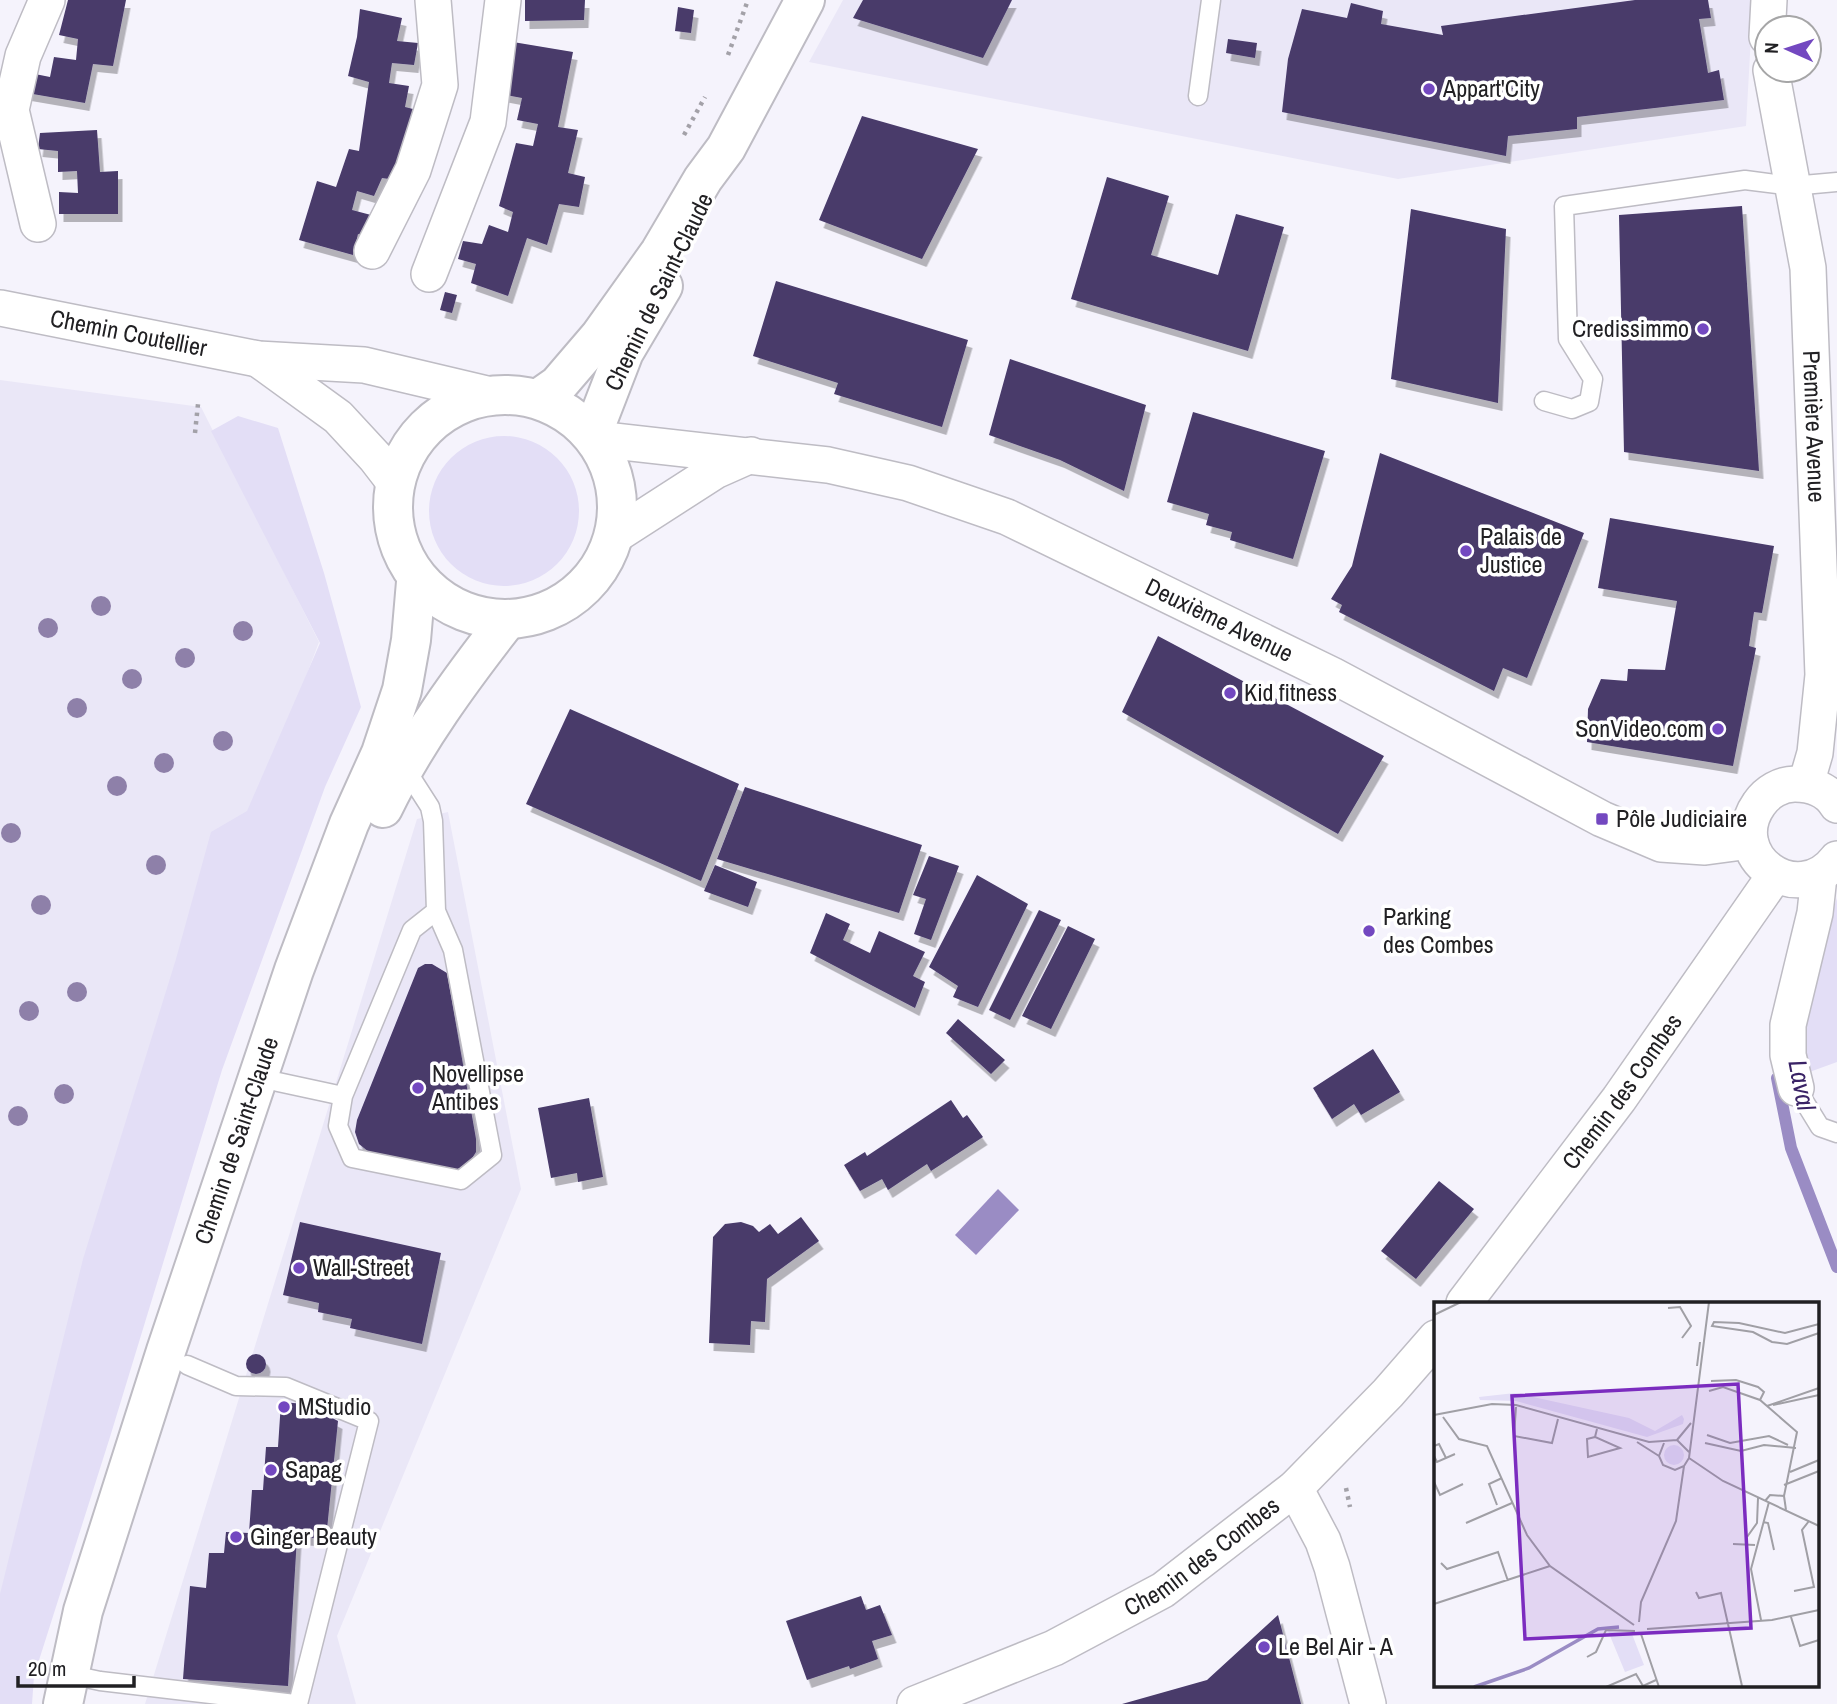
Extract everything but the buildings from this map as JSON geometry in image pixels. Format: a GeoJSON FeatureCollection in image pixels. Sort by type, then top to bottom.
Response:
{"type":"FeatureCollection","features":[{"type":"Feature","properties":{"kind":"street"},"geometry":{"type":"LineString","coordinates":[[38,224],[10,110],[23,56],[47,0]]}},
{"type":"Feature","properties":{"kind":"street"},"geometry":{"type":"LineString","coordinates":[[372,251],[413,170],[440,85],[433,0]]}},
{"type":"Feature","properties":{"kind":"street"},"geometry":{"type":"LineString","coordinates":[[429,274],[488,122],[503,0]]}},
{"type":"Feature","properties":{"kind":"street","name":"Chemin de Saint-Claude"},"geometry":{"type":"LineString","coordinates":[[594,437],[624,352],[665,283],[711,189],[726,148],[805,0]]}},
{"type":"Feature","properties":{"kind":"street","name":"Première Avenue"},"geometry":{"type":"LineString","coordinates":[[1774,84],[1808,268],[1823,676],[1815,753],[1806,784]]}},
{"type":"Feature","properties":{"kind":"street","name":"Chemin de Saint-Claude"},"geometry":{"type":"LineString","coordinates":[[538,399],[558,385],[600,336],[660,253],[703,179],[726,148]]}},
{"type":"Feature","properties":{"kind":"street","name":"Chemin Coutellier"},"geometry":{"type":"LineString","coordinates":[[0,308],[258,359],[364,365],[491,395]]}},
{"type":"Feature","properties":{"kind":"street","name":"Chemin Coutellier"},"geometry":{"type":"LineString","coordinates":[[258,359],[338,417],[395,483]]}},
{"type":"Feature","properties":{"kind":"street"},"geometry":{"type":"LineString","coordinates":[[515,394],[538,399],[568,413],[594,437],[608,461],[616,485],[618,511],[614,536],[606,559],[592,579],[575,596],[554,609],[531,617],[507,620],[478,617],[450,606],[416,582],[397,540],[392,512],[395,483],[407,451],[429,424],[458,404],[491,395],[515,394]]}},
{"type":"Feature","properties":{"kind":"street","name":"Deuxième Avenue"},"geometry":{"type":"LineString","coordinates":[[594,437],[828,465],[908,483],[1007,517],[1332,675],[1602,819],[1661,844],[1705,847],[1750,841]]}},
{"type":"Feature","properties":{"kind":"street"},"geometry":{"type":"LineString","coordinates":[[614,536],[715,471],[751,455]]}},
{"type":"Feature","properties":{"kind":"street","name":"Chemin de Saint-Claude"},"geometry":{"type":"LineString","coordinates":[[77,1695],[83,1611],[166,1351],[295,970],[349,824],[381,753],[402,690],[411,640],[416,582]]}},
{"type":"Feature","properties":{"kind":"street","name":"Chemin de Saint-Claude"},"geometry":{"type":"LineString","coordinates":[[77,1695],[278,1082],[316,973],[375,824],[403,766],[445,703],[507,620]]}},
{"type":"Feature","properties":{"kind":"street"},"geometry":{"type":"LineString","coordinates":[[1828,868],[1804,880],[1789,880],[1775,875],[1755,855],[1749,826],[1754,810],[1763,798],[1783,786],[1806,784],[1821,789],[1837,805]]}},
{"type":"Feature","properties":{"kind":"street"},"geometry":{"type":"LineString","coordinates":[[1796,1088],[1788,1055],[1788,1025],[1828,868]]}},
{"type":"Feature","properties":{"kind":"street","name":"Chemin des Combes"},"geometry":{"type":"LineString","coordinates":[[1465,1302],[1619,1099],[1775,875]]}},
{"type":"Feature","properties":{"kind":"street","name":"Chemin des Combes"},"geometry":{"type":"LineString","coordinates":[[920,1703],[1054,1648],[1163,1590],[1295,1488],[1388,1393],[1434,1340]]}},
{"type":"Feature","properties":{"kind":"street"},"geometry":{"type":"LineString","coordinates":[[1295,1488],[1328,1554],[1368,1704]]}},
{"type":"Feature","properties":{"kind":"lane"},"geometry":{"type":"LineString","coordinates":[[1198,96],[1211,0]]}},
{"type":"Feature","properties":{"kind":"lane"},"geometry":{"type":"LineString","coordinates":[[1544,401],[1572,409],[1589,402],[1593,379],[1568,339],[1564,206],[1745,180],[1792,186],[1837,182]]}},
{"type":"Feature","properties":{"kind":"lane"},"geometry":{"type":"LineString","coordinates":[[403,766],[430,807],[433,821],[436,911],[453,950],[492,1155],[461,1180],[352,1158],[338,1126],[343,1096],[412,930],[436,911]]}},
{"type":"Feature","properties":{"kind":"lane"},"geometry":{"type":"LineString","coordinates":[[278,1082],[343,1096]]}},
{"type":"Feature","properties":{"kind":"lane"},"geometry":{"type":"LineString","coordinates":[[1796,1088],[1820,1127],[1837,1133]]}},
{"type":"Feature","properties":{"kind":"lane"},"geometry":{"type":"LineString","coordinates":[[77,1695],[297,1704],[369,1421],[286,1387],[236,1387],[187,1365]]}},
{"type":"Feature","properties":{"kind":"path"},"geometry":{"type":"LineString","coordinates":[[195,433],[198,404]]}},
{"type":"Feature","properties":{"kind":"shaded area"},"geometry":{"type":"Polygon","coordinates":[[[843,0],[1753,0],[1746,126],[1398,179],[809,62],[843,0]]]}},
{"type":"Feature","properties":{"kind":"shaded area"},"geometry":{"type":"Polygon","coordinates":[[[0,380],[201,407],[319,642],[84,1265],[0,1646],[0,380]]]}},
{"type":"Feature","properties":{"kind":"shaded area"},"geometry":{"type":"Polygon","coordinates":[[[238,416],[278,428],[324,573],[361,707],[325,787],[222,1070],[34,1676],[32,1704],[0,1704],[0,1594],[83,1259],[176,959],[211,832],[247,811],[320,643],[211,431],[238,416]]]}},
{"type":"Feature","properties":{"kind":"shaded area"},"geometry":{"type":"Polygon","coordinates":[[[504,436],[533,442],[557,458],[573,482],[579,511],[573,540],[557,564],[533,580],[504,586],[475,580],[451,564],[435,540],[429,511],[435,482],[451,458],[475,442],[504,436]]]}},
{"type":"Feature","properties":{"kind":"shaded area"},"geometry":{"type":"Polygon","coordinates":[[[448,812],[521,1189],[337,1636],[356,1704],[145,1704],[417,819],[448,812]]]}},
{"type":"Feature","properties":{"kind":"shaded area"},"geometry":{"type":"Polygon","coordinates":[[[1837,898],[1837,1062],[1804,1074],[1809,983],[1837,898]]]}},
{"type":"Feature","properties":{"kind":"shaded area"},"geometry":{"type":"Polygon","coordinates":[[[998,1189],[1019,1210],[976,1255],[955,1235],[998,1189]]]}},
{"type":"Feature","properties":{"kind":"waterway","name":"Laval"},"geometry":{"type":"LineString","coordinates":[[1777,1078],[1791,1148],[1837,1267]]}},
{"type":"Feature","properties":{"kind":"place","name":"Appart'City"},"geometry":{"type":"Point","coordinates":[1429,89]}},
{"type":"Feature","properties":{"kind":"place","name":"Credissimmo"},"geometry":{"type":"Point","coordinates":[1703,329]}},
{"type":"Feature","properties":{"kind":"place","name":"Palais de Justice"},"geometry":{"type":"Point","coordinates":[1466,551]}},
{"type":"Feature","properties":{"kind":"place","name":"Kid fitness"},"geometry":{"type":"Point","coordinates":[1230,693]}},
{"type":"Feature","properties":{"kind":"place","name":"SonVideo.com"},"geometry":{"type":"Point","coordinates":[1718,729]}},
{"type":"Feature","properties":{"kind":"place","name":"Pôle Judiciaire"},"geometry":{"type":"Point","coordinates":[1602,819]}},
{"type":"Feature","properties":{"kind":"place","name":"Parking des Combes"},"geometry":{"type":"Point","coordinates":[1369,931]}},
{"type":"Feature","properties":{"kind":"place","name":"Novellipse Antibes"},"geometry":{"type":"Point","coordinates":[418,1088]}},
{"type":"Feature","properties":{"kind":"place","name":"Wall-Street"},"geometry":{"type":"Point","coordinates":[299,1268]}},
{"type":"Feature","properties":{"kind":"place","name":"MStudio"},"geometry":{"type":"Point","coordinates":[284,1407]}},
{"type":"Feature","properties":{"kind":"place","name":"Sapag"},"geometry":{"type":"Point","coordinates":[271,1470]}},
{"type":"Feature","properties":{"kind":"place","name":"Ginger Beauty"},"geometry":{"type":"Point","coordinates":[236,1537]}},
{"type":"Feature","properties":{"kind":"place","name":"Le Bel Air - A"},"geometry":{"type":"Point","coordinates":[1264,1647]}}]}
